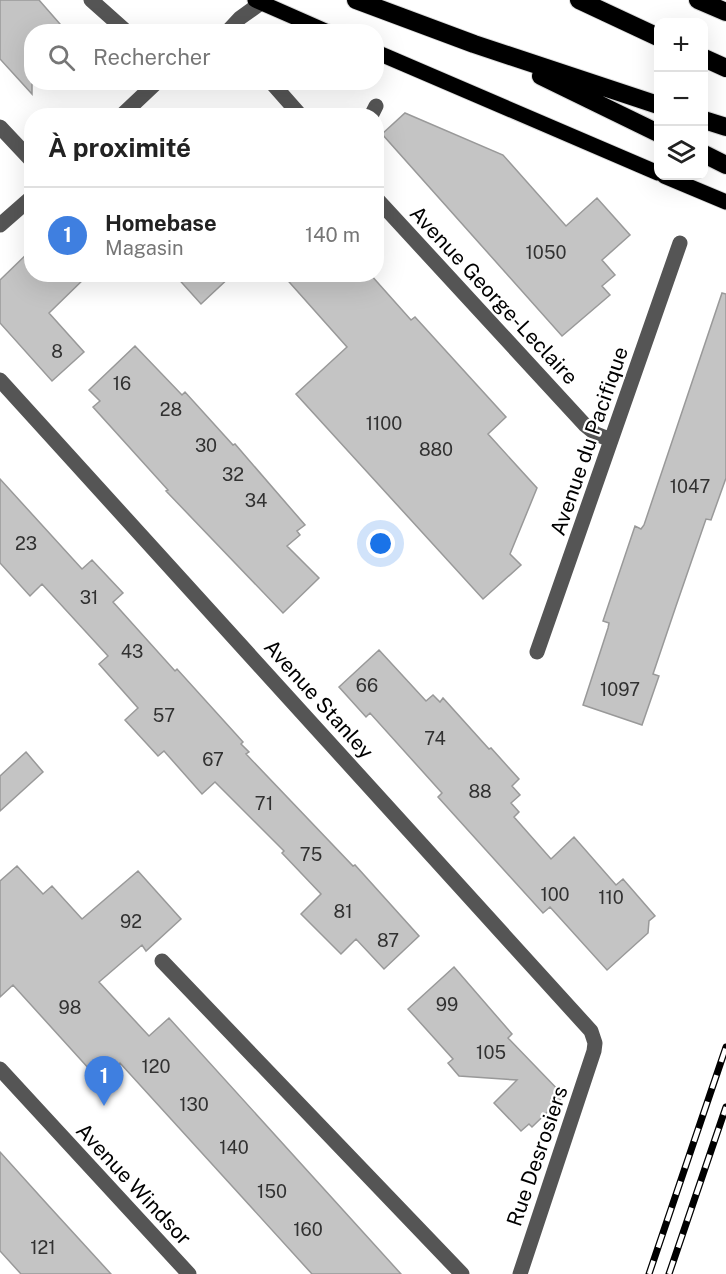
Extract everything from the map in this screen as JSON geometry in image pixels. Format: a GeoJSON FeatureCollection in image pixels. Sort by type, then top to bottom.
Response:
{"type":"FeatureCollection","features":[{"type":"Feature","properties":{"kind":"highway"},"geometry":{"type":"LineString","coordinates":[[356,0],[474,44],[654,104]]}},
{"type":"Feature","properties":{"kind":"highway"},"geometry":{"type":"LineString","coordinates":[[579,0],[654,35]]}},
{"type":"Feature","properties":{"kind":"highway"},"geometry":{"type":"LineString","coordinates":[[698,0],[726,12]]}},
{"type":"Feature","properties":{"kind":"highway"},"geometry":{"type":"LineString","coordinates":[[474,44],[654,131]]}},
{"type":"Feature","properties":{"kind":"highway"},"geometry":{"type":"LineString","coordinates":[[708,59],[726,68]]}},
{"type":"Feature","properties":{"kind":"highway"},"geometry":{"type":"LineString","coordinates":[[708,121],[726,127]]}},
{"type":"Feature","properties":{"kind":"highway"},"geometry":{"type":"LineString","coordinates":[[708,156],[726,165]]}},
{"type":"Feature","properties":{"kind":"main road"},"geometry":{"type":"LineString","coordinates":[[258,2],[309,24]]}},
{"type":"Feature","properties":{"kind":"main road"},"geometry":{"type":"LineString","coordinates":[[384,55],[654,171]]}},
{"type":"Feature","properties":{"kind":"main road"},"geometry":{"type":"LineString","coordinates":[[674,180],[726,202]]}},
{"type":"Feature","properties":{"kind":"street"},"geometry":{"type":"LineString","coordinates":[[91,0],[118,24]]}},
{"type":"Feature","properties":{"kind":"street"},"geometry":{"type":"LineString","coordinates":[[234,24],[258,2]]}},
{"type":"Feature","properties":{"kind":"street"},"geometry":{"type":"LineString","coordinates":[[129,108],[149,90]]}},
{"type":"Feature","properties":{"kind":"street"},"geometry":{"type":"LineString","coordinates":[[277,90],[294,108]]}},
{"type":"Feature","properties":{"kind":"street"},"geometry":{"type":"LineString","coordinates":[[0,127],[24,152]]}},
{"type":"Feature","properties":{"kind":"street"},"geometry":{"type":"LineString","coordinates":[[0,225],[24,204]]}},
{"type":"Feature","properties":{"kind":"street","name":"Avenue George-Leclaire"},"geometry":{"type":"LineString","coordinates":[[384,207],[585,425],[596,434],[611,440]]}},
{"type":"Feature","properties":{"kind":"street","name":"Avenue du Pacifique"},"geometry":{"type":"LineString","coordinates":[[537,652],[680,243]]}},
{"type":"Feature","properties":{"kind":"street","name":"Avenue Stanley"},"geometry":{"type":"LineString","coordinates":[[0,380],[583,1021],[593,1035],[594,1051]]}},
{"type":"Feature","properties":{"kind":"street"},"geometry":{"type":"LineString","coordinates":[[162,961],[462,1274]]}},
{"type":"Feature","properties":{"kind":"street","name":"Rue Desrosiers"},"geometry":{"type":"LineString","coordinates":[[520,1274],[594,1051]]}},
{"type":"Feature","properties":{"kind":"street","name":"Avenue Windsor"},"geometry":{"type":"LineString","coordinates":[[0,1069],[189,1274]]}},
{"type":"Feature","properties":{"kind":"building"},"geometry":{"type":"Polygon","coordinates":[[[0,0],[39,0],[60,24],[24,24],[24,85],[0,59],[0,0]]]}},
{"type":"Feature","properties":{"kind":"building"},"geometry":{"type":"Polygon","coordinates":[[[405,113],[503,155],[566,226],[597,198],[630,235],[602,260],[615,275],[602,286],[610,295],[562,336],[384,136],[384,132],[405,113]]]}},
{"type":"Feature","properties":{"kind":"building"},"geometry":{"type":"Polygon","coordinates":[[[24,257],[24,282],[81,282],[49,313],[84,352],[52,381],[0,323],[0,280],[24,257]]]}},
{"type":"Feature","properties":{"kind":"building"},"geometry":{"type":"Polygon","coordinates":[[[181,282],[224,282],[201,304],[181,282]]]}},
{"type":"Feature","properties":{"kind":"building"},"geometry":{"type":"Polygon","coordinates":[[[289,282],[377,282],[411,320],[415,317],[506,417],[488,434],[537,488],[510,554],[521,565],[483,599],[296,394],[347,347],[289,282]]]}},
{"type":"Feature","properties":{"kind":"building"},"geometry":{"type":"Polygon","coordinates":[[[722,293],[726,294],[726,478],[711,520],[706,519],[676,606],[653,674],[659,676],[642,725],[583,705],[608,628],[609,623],[603,621],[635,526],[641,529],[644,525],[722,293]]]}},
{"type":"Feature","properties":{"kind":"building"},"geometry":{"type":"Polygon","coordinates":[[[135,346],[182,395],[185,392],[233,445],[235,444],[305,525],[297,531],[300,535],[287,546],[319,578],[283,613],[166,491],[168,490],[93,407],[100,401],[89,390],[135,346]]]}},
{"type":"Feature","properties":{"kind":"building"},"geometry":{"type":"Polygon","coordinates":[[[0,479],[82,569],[92,560],[123,593],[113,602],[243,742],[241,744],[249,752],[246,754],[353,866],[355,865],[419,936],[384,969],[356,939],[341,954],[301,914],[321,894],[282,853],[284,851],[215,782],[202,794],[164,751],[158,756],[125,720],[138,708],[99,664],[108,656],[42,584],[30,596],[0,563],[0,479]]]}},
{"type":"Feature","properties":{"kind":"building"},"geometry":{"type":"Polygon","coordinates":[[[379,650],[426,701],[433,695],[440,702],[443,698],[519,779],[512,786],[520,795],[511,803],[519,812],[514,817],[551,859],[574,837],[616,885],[623,879],[655,916],[649,921],[648,933],[607,970],[550,907],[543,913],[438,797],[442,793],[370,713],[366,717],[339,687],[379,650]]]}},
{"type":"Feature","properties":{"kind":"building"},"geometry":{"type":"Polygon","coordinates":[[[26,752],[43,772],[0,811],[0,776],[26,752]]]}},
{"type":"Feature","properties":{"kind":"building"},"geometry":{"type":"Polygon","coordinates":[[[17,866],[43,894],[52,886],[82,919],[138,871],[181,919],[146,951],[142,945],[99,982],[149,1036],[169,1018],[401,1274],[312,1274],[120,1063],[100,1081],[13,985],[0,997],[0,881],[17,866]]]}},
{"type":"Feature","properties":{"kind":"building"},"geometry":{"type":"Polygon","coordinates":[[[454,967],[512,1034],[508,1038],[564,1096],[532,1127],[529,1124],[521,1131],[494,1103],[517,1080],[459,1076],[448,1063],[453,1059],[408,1009],[454,967]]]}},
{"type":"Feature","properties":{"kind":"building"},"geometry":{"type":"Polygon","coordinates":[[[0,1152],[111,1274],[21,1274],[0,1251],[0,1152]]]}},
{"type":"Feature","properties":{"kind":"railway"},"geometry":{"type":"LineString","coordinates":[[649,1274],[726,1047]]}},
{"type":"Feature","properties":{"kind":"railway"},"geometry":{"type":"LineString","coordinates":[[669,1274],[726,1107]]}},
{"type":"Feature","properties":{"kind":"place","name":"Homebase"},"geometry":{"type":"Point","coordinates":[104,1106]}}]}
